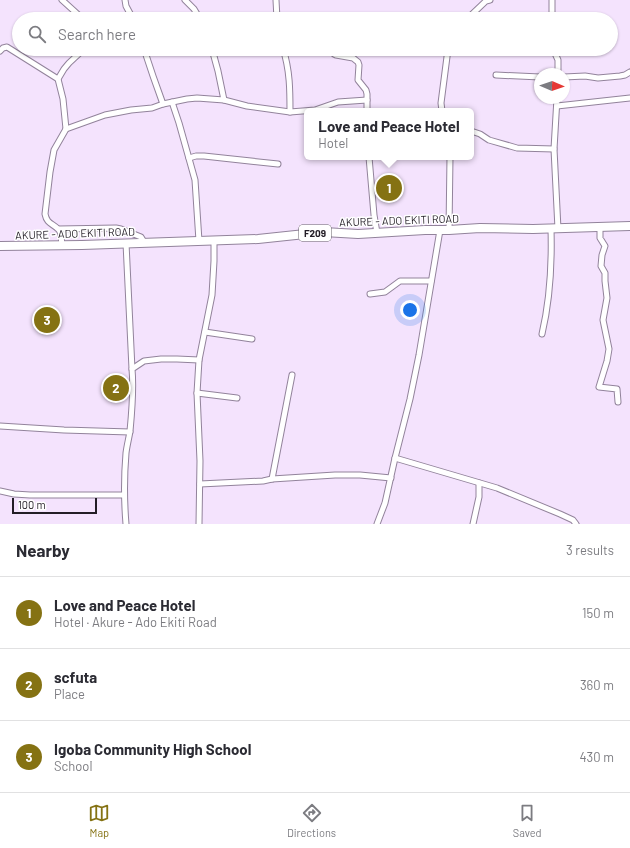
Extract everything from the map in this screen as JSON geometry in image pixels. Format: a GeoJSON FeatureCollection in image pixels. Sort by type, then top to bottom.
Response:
{"type":"FeatureCollection","features":[{"type":"Feature","properties":{"kind":"main road","name":"AKURE - ADO EKITI ROAD"},"geometry":{"type":"LineString","coordinates":[[0,246],[214,241],[258,239],[324,232],[358,234],[480,228],[554,229],[630,226]]}},
{"type":"Feature","properties":{"kind":"street"},"geometry":{"type":"LineString","coordinates":[[62,0],[75,12]]}},
{"type":"Feature","properties":{"kind":"street"},"geometry":{"type":"LineString","coordinates":[[126,0],[126,6],[129,12]]}},
{"type":"Feature","properties":{"kind":"street"},"geometry":{"type":"LineString","coordinates":[[185,0],[196,12]]}},
{"type":"Feature","properties":{"kind":"street"},"geometry":{"type":"LineString","coordinates":[[276,0],[277,12]]}},
{"type":"Feature","properties":{"kind":"street"},"geometry":{"type":"LineString","coordinates":[[474,12],[486,1],[490,0]]}},
{"type":"Feature","properties":{"kind":"street"},"geometry":{"type":"LineString","coordinates":[[552,0],[553,12]]}},
{"type":"Feature","properties":{"kind":"street"},"geometry":{"type":"LineString","coordinates":[[0,51],[6,47],[12,51]]}},
{"type":"Feature","properties":{"kind":"street"},"geometry":{"type":"LineString","coordinates":[[21,56],[58,79],[63,99],[66,129],[54,150],[45,209],[46,219],[59,229],[121,229],[141,237],[144,242]]}},
{"type":"Feature","properties":{"kind":"street"},"geometry":{"type":"LineString","coordinates":[[58,79],[64,69],[76,56]]}},
{"type":"Feature","properties":{"kind":"street"},"geometry":{"type":"LineString","coordinates":[[146,56],[163,104]]}},
{"type":"Feature","properties":{"kind":"street"},"geometry":{"type":"LineString","coordinates":[[214,56],[224,100]]}},
{"type":"Feature","properties":{"kind":"street"},"geometry":{"type":"LineString","coordinates":[[285,56],[290,88],[290,112]]}},
{"type":"Feature","properties":{"kind":"street"},"geometry":{"type":"LineString","coordinates":[[342,56],[353,58],[358,62],[358,80],[366,90],[367,108]]}},
{"type":"Feature","properties":{"kind":"street"},"geometry":{"type":"LineString","coordinates":[[442,108],[447,56]]}},
{"type":"Feature","properties":{"kind":"street"},"geometry":{"type":"LineString","coordinates":[[556,56],[558,68]]}},
{"type":"Feature","properties":{"kind":"street"},"geometry":{"type":"LineString","coordinates":[[570,77],[585,76],[598,78],[620,76],[630,72]]}},
{"type":"Feature","properties":{"kind":"street"},"geometry":{"type":"LineString","coordinates":[[496,74],[534,77]]}},
{"type":"Feature","properties":{"kind":"street"},"geometry":{"type":"LineString","coordinates":[[66,129],[105,115],[152,108],[163,104],[197,98],[224,100],[246,106],[290,112],[304,111]]}},
{"type":"Feature","properties":{"kind":"street"},"geometry":{"type":"LineString","coordinates":[[542,334],[549,298],[554,229],[554,149],[556,106],[630,98]]}},
{"type":"Feature","properties":{"kind":"street"},"geometry":{"type":"LineString","coordinates":[[321,108],[338,102],[367,100]]}},
{"type":"Feature","properties":{"kind":"street"},"geometry":{"type":"LineString","coordinates":[[172,102],[195,180],[199,241]]}},
{"type":"Feature","properties":{"kind":"street"},"geometry":{"type":"LineString","coordinates":[[474,133],[500,144],[517,148],[554,149]]}},
{"type":"Feature","properties":{"kind":"street"},"geometry":{"type":"LineString","coordinates":[[189,158],[204,156],[278,164]]}},
{"type":"Feature","properties":{"kind":"street"},"geometry":{"type":"LineString","coordinates":[[369,160],[377,232]]}},
{"type":"Feature","properties":{"kind":"street"},"geometry":{"type":"LineString","coordinates":[[449,230],[450,160]]}},
{"type":"Feature","properties":{"kind":"street"},"geometry":{"type":"LineString","coordinates":[[600,227],[600,238],[605,246],[601,266],[605,273],[607,298],[603,320],[609,349],[599,387],[617,389],[618,402]]}},
{"type":"Feature","properties":{"kind":"street"},"geometry":{"type":"LineString","coordinates":[[59,229],[62,245]]}},
{"type":"Feature","properties":{"kind":"street"},"geometry":{"type":"LineString","coordinates":[[377,524],[385,503],[412,392],[440,230]]}},
{"type":"Feature","properties":{"kind":"street"},"geometry":{"type":"LineString","coordinates":[[199,524],[200,447],[197,393],[199,360],[212,295],[214,241]]}},
{"type":"Feature","properties":{"kind":"street"},"geometry":{"type":"LineString","coordinates":[[126,243],[134,387],[130,432],[126,450],[124,495],[126,524]]}},
{"type":"Feature","properties":{"kind":"street"},"geometry":{"type":"LineString","coordinates":[[370,294],[385,292],[400,281],[431,281]]}},
{"type":"Feature","properties":{"kind":"street"},"geometry":{"type":"LineString","coordinates":[[205,332],[252,339]]}},
{"type":"Feature","properties":{"kind":"street"},"geometry":{"type":"LineString","coordinates":[[132,369],[144,361],[177,359],[199,360]]}},
{"type":"Feature","properties":{"kind":"street"},"geometry":{"type":"LineString","coordinates":[[272,479],[292,375]]}},
{"type":"Feature","properties":{"kind":"street"},"geometry":{"type":"LineString","coordinates":[[197,393],[237,398]]}},
{"type":"Feature","properties":{"kind":"street"},"geometry":{"type":"LineString","coordinates":[[0,426],[130,432]]}},
{"type":"Feature","properties":{"kind":"street"},"geometry":{"type":"LineString","coordinates":[[395,458],[497,488],[573,520],[576,524]]}},
{"type":"Feature","properties":{"kind":"street"},"geometry":{"type":"LineString","coordinates":[[200,484],[335,475],[391,478]]}},
{"type":"Feature","properties":{"kind":"street"},"geometry":{"type":"LineString","coordinates":[[473,524],[479,497],[479,483]]}},
{"type":"Feature","properties":{"kind":"street"},"geometry":{"type":"LineString","coordinates":[[0,491],[14,494],[35,495],[124,495]]}},
{"type":"Feature","properties":{"kind":"place","name":"Love and Peace Hotel"},"geometry":{"type":"Point","coordinates":[389,188]}},
{"type":"Feature","properties":{"kind":"place","name":"Igoba Community High School"},"geometry":{"type":"Point","coordinates":[47,320]}},
{"type":"Feature","properties":{"kind":"place","name":"scfuta"},"geometry":{"type":"Point","coordinates":[116,388]}}]}
